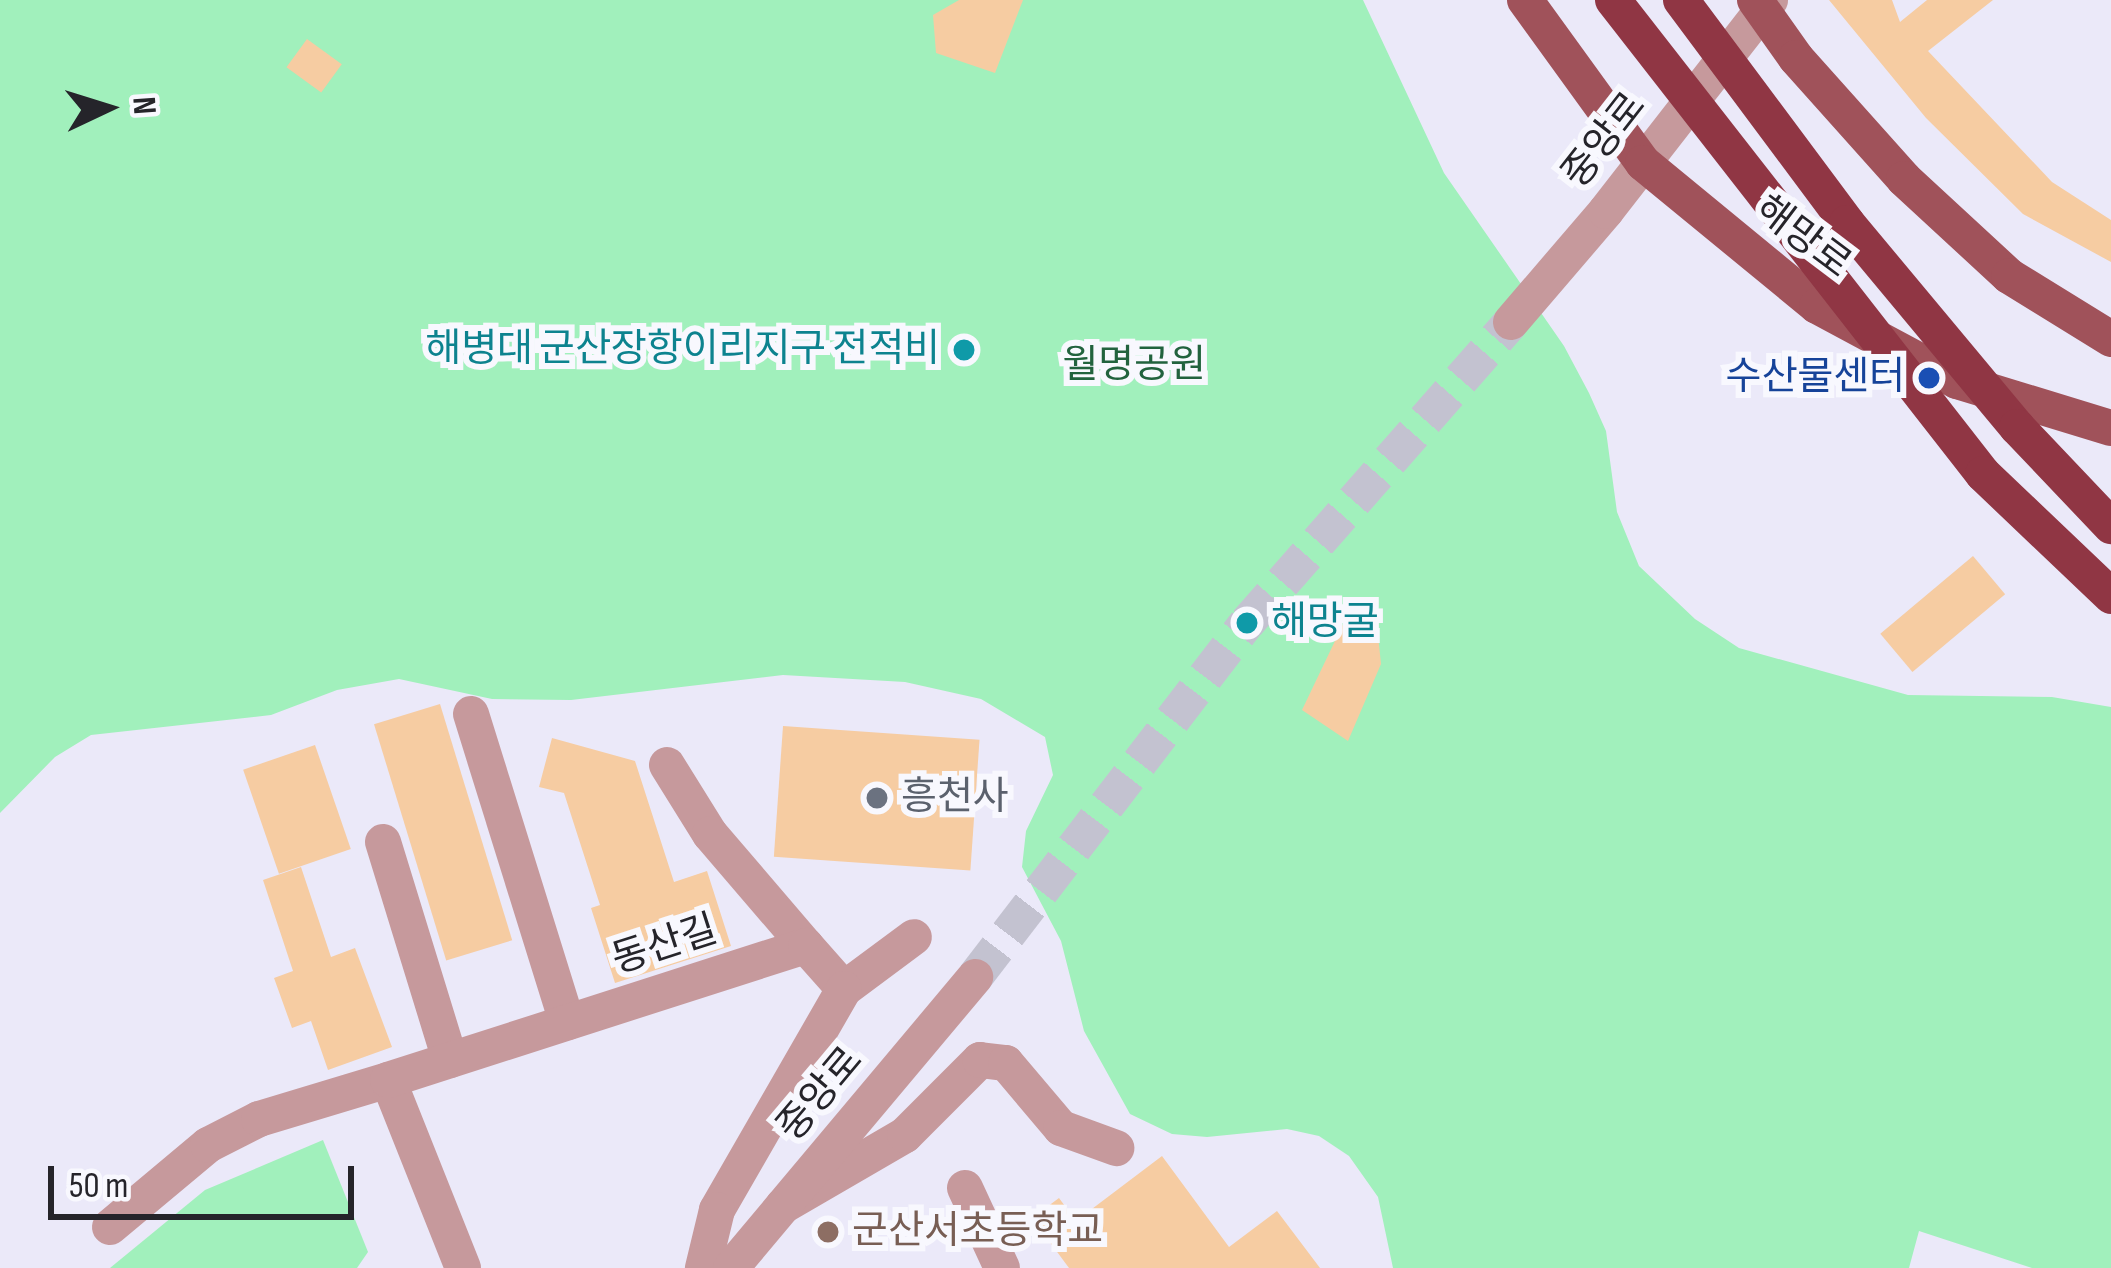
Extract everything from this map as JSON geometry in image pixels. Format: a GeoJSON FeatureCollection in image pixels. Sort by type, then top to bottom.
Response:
{"type":"FeatureCollection","features":[{"type":"Feature","properties":{"kind":"highway"},"geometry":{"type":"LineString","coordinates":[[1612,0],[1983,474],[2111,596]]}},
{"type":"Feature","properties":{"kind":"highway"},"geometry":{"type":"LineString","coordinates":[[1681,0],[1847,223],[2017,427],[2111,526]]}},
{"type":"Feature","properties":{"kind":"main road","name":"해망로"},"geometry":{"type":"LineString","coordinates":[[1525,0],[1643,163],[1817,306],[1957,381],[2111,428]]}},
{"type":"Feature","properties":{"kind":"main road"},"geometry":{"type":"LineString","coordinates":[[1762,2],[1796,58],[1904,179],[2009,276],[2111,339]]}},
{"type":"Feature","properties":{"kind":"street","name":"중앙로"},"geometry":{"type":"LineString","coordinates":[[1510,322],[1643,163],[1762,2]]}},
{"type":"Feature","properties":{"kind":"street"},"geometry":{"type":"LineString","coordinates":[[471,714],[567,1022]]}},
{"type":"Feature","properties":{"kind":"street"},"geometry":{"type":"LineString","coordinates":[[667,765],[710,834],[844,989]]}},
{"type":"Feature","properties":{"kind":"street"},"geometry":{"type":"LineString","coordinates":[[383,842],[450,1060]]}},
{"type":"Feature","properties":{"kind":"street"},"geometry":{"type":"LineString","coordinates":[[703,1268],[717,1210],[844,989],[914,937]]}},
{"type":"Feature","properties":{"kind":"street","name":"동산길"},"geometry":{"type":"LineString","coordinates":[[110,1227],[175,1169],[259,1119],[806,946]]}},
{"type":"Feature","properties":{"kind":"street","name":"중앙로"},"geometry":{"type":"LineString","coordinates":[[731,1268],[975,977]]}},
{"type":"Feature","properties":{"kind":"street"},"geometry":{"type":"LineString","coordinates":[[783,1206],[905,1135],[980,1060],[1006,1063],[1061,1128],[1116,1148]]}},
{"type":"Feature","properties":{"kind":"street"},"geometry":{"type":"LineString","coordinates":[[388,1080],[463,1268]]}},
{"type":"Feature","properties":{"kind":"street"},"geometry":{"type":"LineString","coordinates":[[965,1188],[1002,1268]]}},
{"type":"Feature","properties":{"kind":"green space","name":"월명공원"},"geometry":{"type":"Polygon","coordinates":[[[0,0],[1363,0],[1444,173],[1564,346],[1589,393],[1606,431],[1617,512],[1639,566],[1695,619],[1739,648],[1908,695],[2052,697],[2111,707],[2111,1268],[2032,1268],[1919,1231],[1909,1268],[1393,1268],[1378,1197],[1349,1156],[1319,1136],[1287,1129],[1207,1137],[1172,1134],[1130,1114],[1084,1031],[1061,941],[1022,867],[1026,831],[1053,775],[1045,737],[981,699],[905,682],[783,675],[571,700],[492,699],[399,679],[337,690],[271,715],[91,735],[55,757],[0,813],[0,0]]]}},
{"type":"Feature","properties":{"kind":"green space"},"geometry":{"type":"Polygon","coordinates":[[[323,1140],[368,1252],[357,1268],[110,1268],[205,1190],[323,1140]]]}},
{"type":"Feature","properties":{"kind":"building"},"geometry":{"type":"Polygon","coordinates":[[[959,0],[1023,0],[995,73],[936,53],[933,15],[959,0]]]}},
{"type":"Feature","properties":{"kind":"building"},"geometry":{"type":"Polygon","coordinates":[[[1829,0],[1892,0],[1900,22],[1927,0],[1993,0],[1928,51],[2052,182],[2111,220],[2111,262],[2023,214],[1926,118],[1829,0]]]}},
{"type":"Feature","properties":{"kind":"building"},"geometry":{"type":"Polygon","coordinates":[[[307,39],[342,64],[321,93],[286,67],[307,39]]]}},
{"type":"Feature","properties":{"kind":"building"},"geometry":{"type":"Polygon","coordinates":[[[1973,556],[2005,594],[1912,672],[1880,634],[1973,556]]]}},
{"type":"Feature","properties":{"kind":"building"},"geometry":{"type":"Polygon","coordinates":[[[1345,620],[1378,635],[1381,664],[1348,741],[1302,710],[1345,620]]]}},
{"type":"Feature","properties":{"kind":"building"},"geometry":{"type":"Polygon","coordinates":[[[440,704],[512,940],[446,960],[374,724],[440,704]]]}},
{"type":"Feature","properties":{"kind":"building","name":"흥천사"},"geometry":{"type":"Polygon","coordinates":[[[783,726],[980,740],[970,870],[774,857],[783,726]]]}},
{"type":"Feature","properties":{"kind":"building"},"geometry":{"type":"Polygon","coordinates":[[[552,738],[635,761],[674,882],[707,871],[731,946],[615,983],[591,908],[600,905],[564,793],[539,787],[552,738]]]}},
{"type":"Feature","properties":{"kind":"building"},"geometry":{"type":"Polygon","coordinates":[[[315,745],[351,849],[279,874],[243,770],[315,745]]]}},
{"type":"Feature","properties":{"kind":"building"},"geometry":{"type":"Polygon","coordinates":[[[301,867],[331,957],[355,948],[392,1047],[328,1070],[311,1021],[292,1028],[274,978],[293,971],[263,880],[301,867]]]}},
{"type":"Feature","properties":{"kind":"building"},"geometry":{"type":"Polygon","coordinates":[[[1162,1156],[1229,1247],[1277,1211],[1320,1268],[1069,1268],[1032,1218],[1059,1198],[1076,1221],[1162,1156]]]}},
{"type":"Feature","properties":{"kind":"tunnel"},"geometry":{"type":"LineString","coordinates":[[975,977],[1247,623],[1511,322]]}},
{"type":"Feature","properties":{"kind":"place","name":"해병대 군산장항이리지구 전적비"},"geometry":{"type":"Point","coordinates":[964,350]}},
{"type":"Feature","properties":{"kind":"place","name":"수산물센터"},"geometry":{"type":"Point","coordinates":[1929,378]}},
{"type":"Feature","properties":{"kind":"place","name":"해망굴"},"geometry":{"type":"Point","coordinates":[1247,623]}},
{"type":"Feature","properties":{"kind":"place","name":"흥천사"},"geometry":{"type":"Point","coordinates":[877,798]}},
{"type":"Feature","properties":{"kind":"place","name":"군산서초등학교"},"geometry":{"type":"Point","coordinates":[828,1232]}}]}
